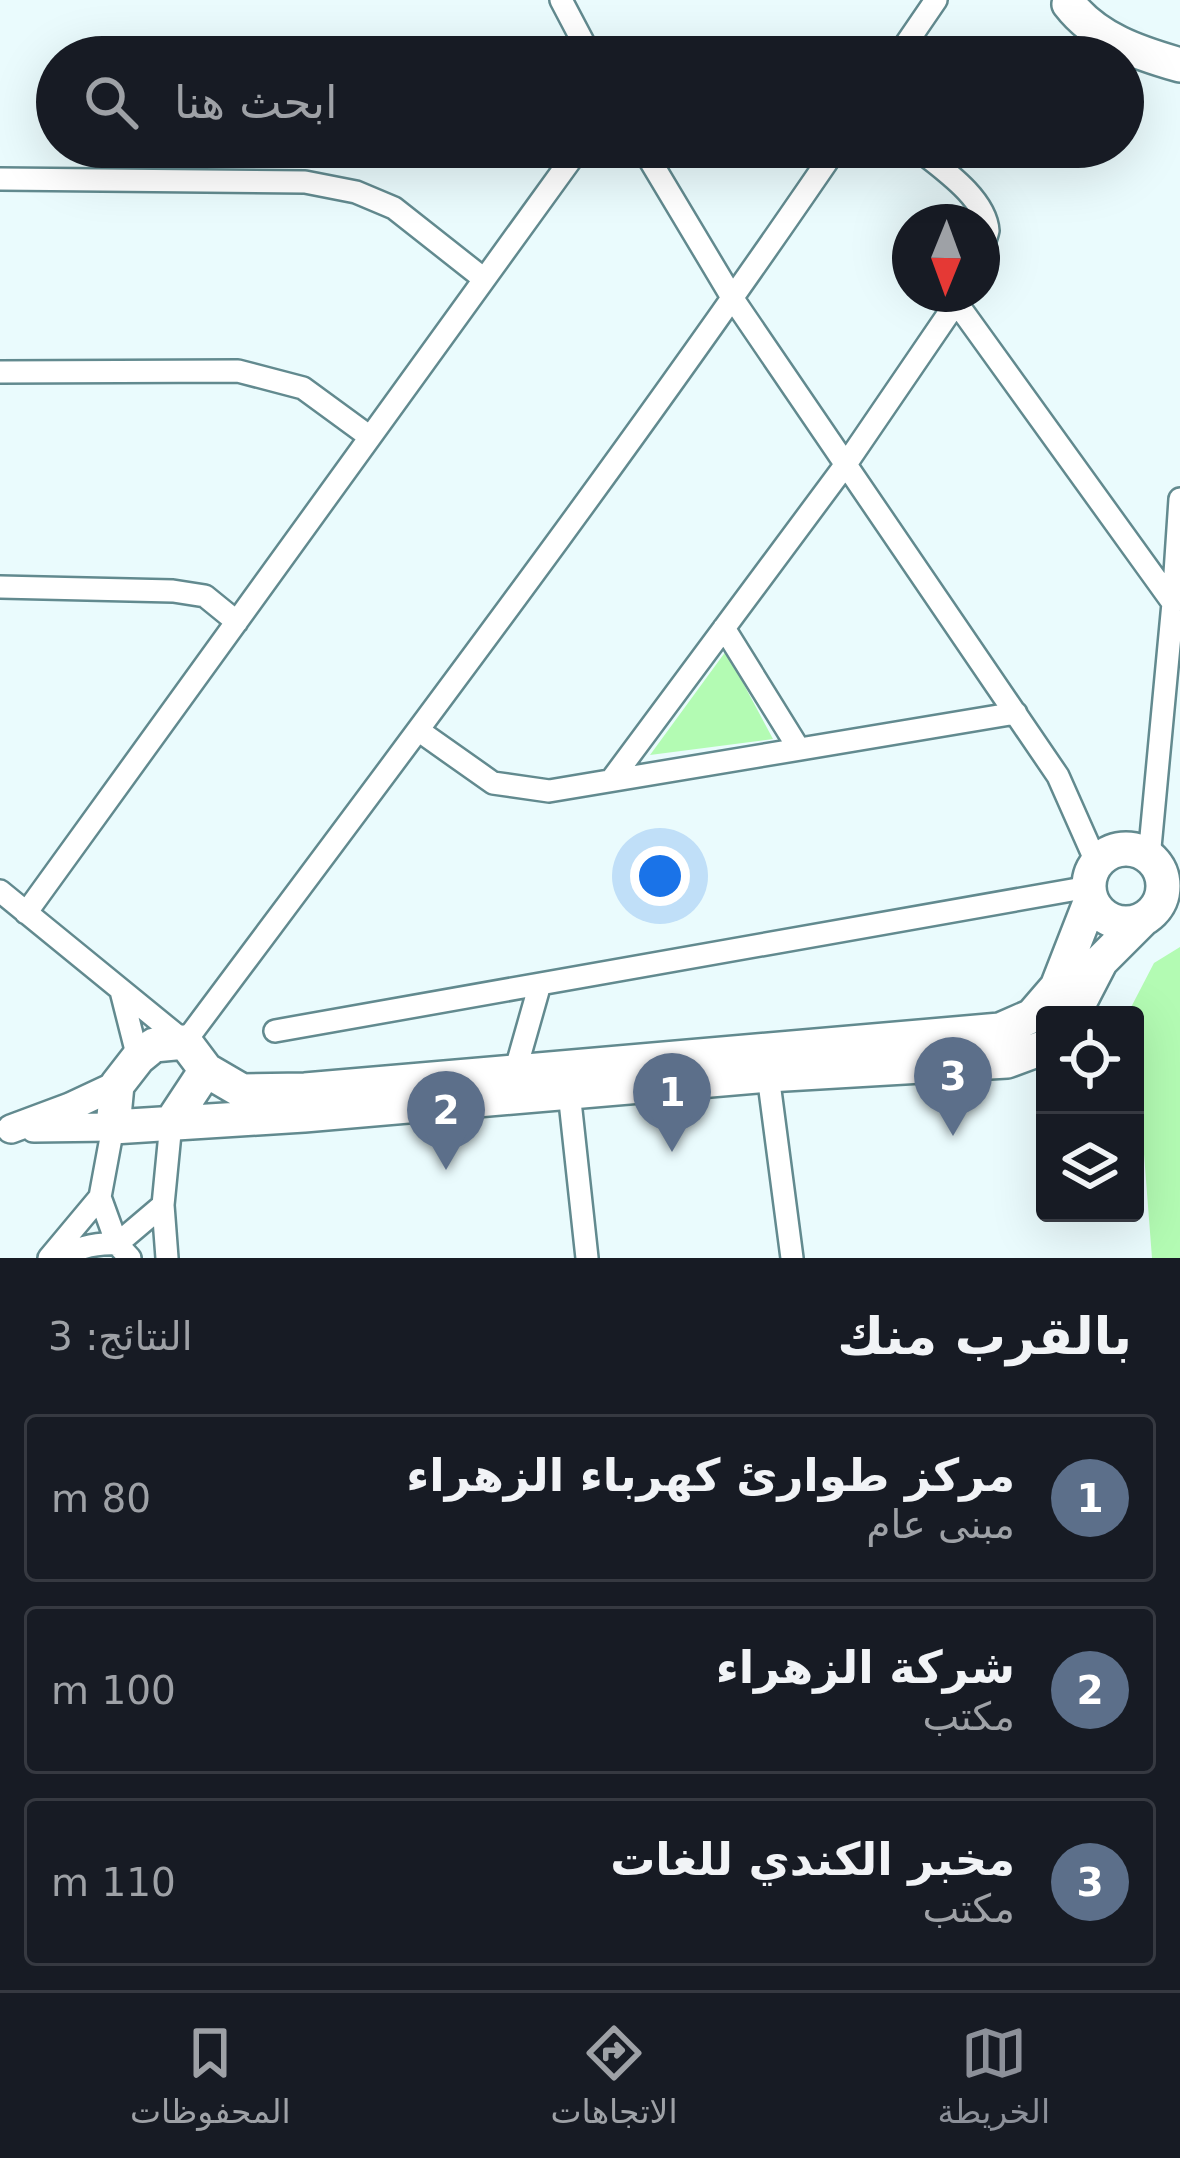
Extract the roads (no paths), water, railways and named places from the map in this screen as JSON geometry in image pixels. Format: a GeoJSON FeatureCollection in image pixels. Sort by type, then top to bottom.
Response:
{"type":"FeatureCollection","features":[{"type":"Feature","properties":{"kind":"main road"},"geometry":{"type":"LineString","coordinates":[[1065,1],[1084,22],[1106,36]]}},
{"type":"Feature","properties":{"kind":"main road"},"geometry":{"type":"LineString","coordinates":[[1144,52],[1180,65]]}},
{"type":"Feature","properties":{"kind":"main road"},"geometry":{"type":"LineString","coordinates":[[1036,1050],[1007,1061],[768,1075],[113,1127],[128,1071],[154,1045],[185,1042],[206,1070],[242,1091],[305,1090],[1000,1030],[1033,1016],[1057,987],[1092,884],[1116,851],[1164,861],[1161,905],[1100,961],[1078,1006]]}},
{"type":"Feature","properties":{"kind":"main road"},"geometry":{"type":"LineString","coordinates":[[1092,884],[1100,913],[1112,921],[1128,923],[1161,905]]}},
{"type":"Feature","properties":{"kind":"main road"},"geometry":{"type":"LineString","coordinates":[[171,1123],[206,1070]]}},
{"type":"Feature","properties":{"kind":"street"},"geometry":{"type":"LineString","coordinates":[[561,0],[580,36]]}},
{"type":"Feature","properties":{"kind":"street"},"geometry":{"type":"LineString","coordinates":[[911,36],[936,0]]}},
{"type":"Feature","properties":{"kind":"street"},"geometry":{"type":"LineString","coordinates":[[26,913],[565,168]]}},
{"type":"Feature","properties":{"kind":"street"},"geometry":{"type":"LineString","coordinates":[[275,1031],[1092,884],[1058,776],[733,299],[655,168]]}},
{"type":"Feature","properties":{"kind":"street"},"geometry":{"type":"LineString","coordinates":[[0,892],[185,1042],[733,299],[822,168]]}},
{"type":"Feature","properties":{"kind":"street"},"geometry":{"type":"LineString","coordinates":[[941,168],[978,204]]}},
{"type":"Feature","properties":{"kind":"street"},"geometry":{"type":"LineString","coordinates":[[0,179],[305,182],[356,192],[394,208],[484,279]]}},
{"type":"Feature","properties":{"kind":"street"},"geometry":{"type":"LineString","coordinates":[[612,779],[846,464],[949,312]]}},
{"type":"Feature","properties":{"kind":"street"},"geometry":{"type":"LineString","coordinates":[[969,312],[1174,603]]}},
{"type":"Feature","properties":{"kind":"street"},"geometry":{"type":"LineString","coordinates":[[0,372],[238,371],[303,388],[370,437]]}},
{"type":"Feature","properties":{"kind":"street"},"geometry":{"type":"LineString","coordinates":[[1164,861],[1180,499]]}},
{"type":"Feature","properties":{"kind":"street"},"geometry":{"type":"LineString","coordinates":[[0,587],[173,591],[205,596],[237,622]]}},
{"type":"Feature","properties":{"kind":"street"},"geometry":{"type":"LineString","coordinates":[[724,628],[799,749]]}},
{"type":"Feature","properties":{"kind":"street"},"geometry":{"type":"LineString","coordinates":[[418,730],[493,783],[549,791],[1016,713]]}},
{"type":"Feature","properties":{"kind":"street"},"geometry":{"type":"LineString","coordinates":[[515,1072],[540,984]]}},
{"type":"Feature","properties":{"kind":"street"},"geometry":{"type":"LineString","coordinates":[[5,1129],[70,1107],[128,1071],[121,990]]}},
{"type":"Feature","properties":{"kind":"street"},"geometry":{"type":"LineString","coordinates":[[768,1075],[792,1258]]}},
{"type":"Feature","properties":{"kind":"street"},"geometry":{"type":"LineString","coordinates":[[569,1092],[587,1258]]}},
{"type":"Feature","properties":{"kind":"street"},"geometry":{"type":"LineString","coordinates":[[167,1258],[163,1205],[171,1123]]}},
{"type":"Feature","properties":{"kind":"street"},"geometry":{"type":"LineString","coordinates":[[5,1129],[113,1127],[100,1197],[49,1258]]}},
{"type":"Feature","properties":{"kind":"street"},"geometry":{"type":"LineString","coordinates":[[100,1197],[123,1251]]}},
{"type":"Feature","properties":{"kind":"street"},"geometry":{"type":"LineString","coordinates":[[123,1251],[163,1205]]}},
{"type":"Feature","properties":{"kind":"street"},"geometry":{"type":"LineString","coordinates":[[61,1258],[99,1243],[123,1251]]}},
{"type":"Feature","properties":{"kind":"place","name":"مخبر الكندي للغات"},"geometry":{"type":"Point","coordinates":[953,1136]}},
{"type":"Feature","properties":{"kind":"place","name":"مركز طوارئ كهرباء الزهراء"},"geometry":{"type":"Point","coordinates":[672,1152]}},
{"type":"Feature","properties":{"kind":"place","name":"شركة الزهراء"},"geometry":{"type":"Point","coordinates":[446,1170]}}]}
